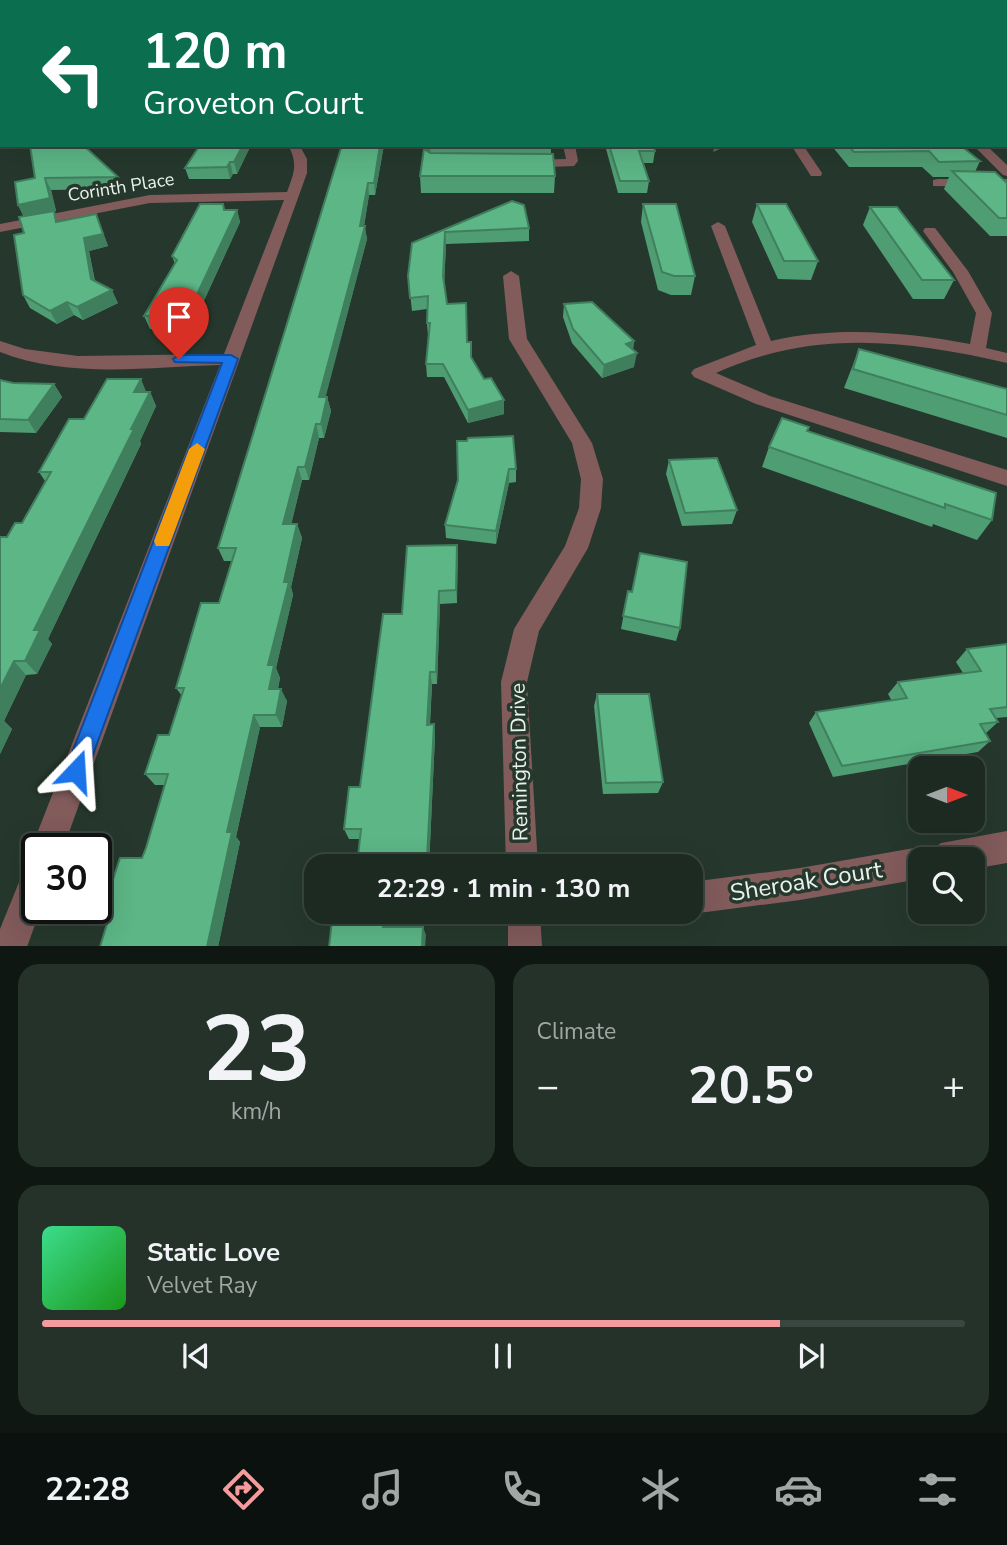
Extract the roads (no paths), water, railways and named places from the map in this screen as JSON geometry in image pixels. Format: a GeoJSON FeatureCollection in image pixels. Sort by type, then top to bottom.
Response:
{"type":"FeatureCollection","features":[{"type":"Feature","properties":{"kind":"street"},"geometry":{"type":"LineString","coordinates":[[511,164],[570,163],[569,147]]}},
{"type":"Feature","properties":{"kind":"street"},"geometry":{"type":"LineString","coordinates":[[798,147],[816,173]]}},
{"type":"Feature","properties":{"kind":"street"},"geometry":{"type":"LineString","coordinates":[[981,147],[1007,172]]}},
{"type":"Feature","properties":{"kind":"street"},"geometry":{"type":"LineString","coordinates":[[53,833],[292,196],[302,167],[296,149]]}},
{"type":"Feature","properties":{"kind":"street"},"geometry":{"type":"LineString","coordinates":[[938,183],[1007,183]]}},
{"type":"Feature","properties":{"kind":"street","name":"Corinth Place"},"geometry":{"type":"LineString","coordinates":[[0,228],[150,199],[292,196]]}},
{"type":"Feature","properties":{"kind":"street"},"geometry":{"type":"LineString","coordinates":[[718,226],[765,347]]}},
{"type":"Feature","properties":{"kind":"street"},"geometry":{"type":"LineString","coordinates":[[930,231],[960,271],[984,313],[977,351]]}},
{"type":"Feature","properties":{"kind":"street","name":"Remington Drive"},"geometry":{"type":"LineString","coordinates":[[511,276],[518,339],[582,443],[592,479],[590,508],[576,548],[536,610],[527,629],[514,682],[521,854]]}},
{"type":"Feature","properties":{"kind":"street"},"geometry":{"type":"LineString","coordinates":[[1007,358],[943,343],[879,336],[809,338],[765,347],[731,358],[700,373],[763,400],[1007,478]]}},
{"type":"Feature","properties":{"kind":"street"},"geometry":{"type":"LineString","coordinates":[[0,346],[25,356],[60,361],[231,359]]}},
{"type":"Feature","properties":{"kind":"street"},"geometry":{"type":"LineString","coordinates":[[985,852],[1007,848]]}},
{"type":"Feature","properties":{"kind":"street","name":"Sheroak Court"},"geometry":{"type":"LineString","coordinates":[[703,896],[800,884],[908,865]]}},
{"type":"Feature","properties":{"kind":"street"},"geometry":{"type":"LineString","coordinates":[[10,946],[21,918]]}},
{"type":"Feature","properties":{"kind":"street"},"geometry":{"type":"LineString","coordinates":[[525,924],[526,946]]}}]}
